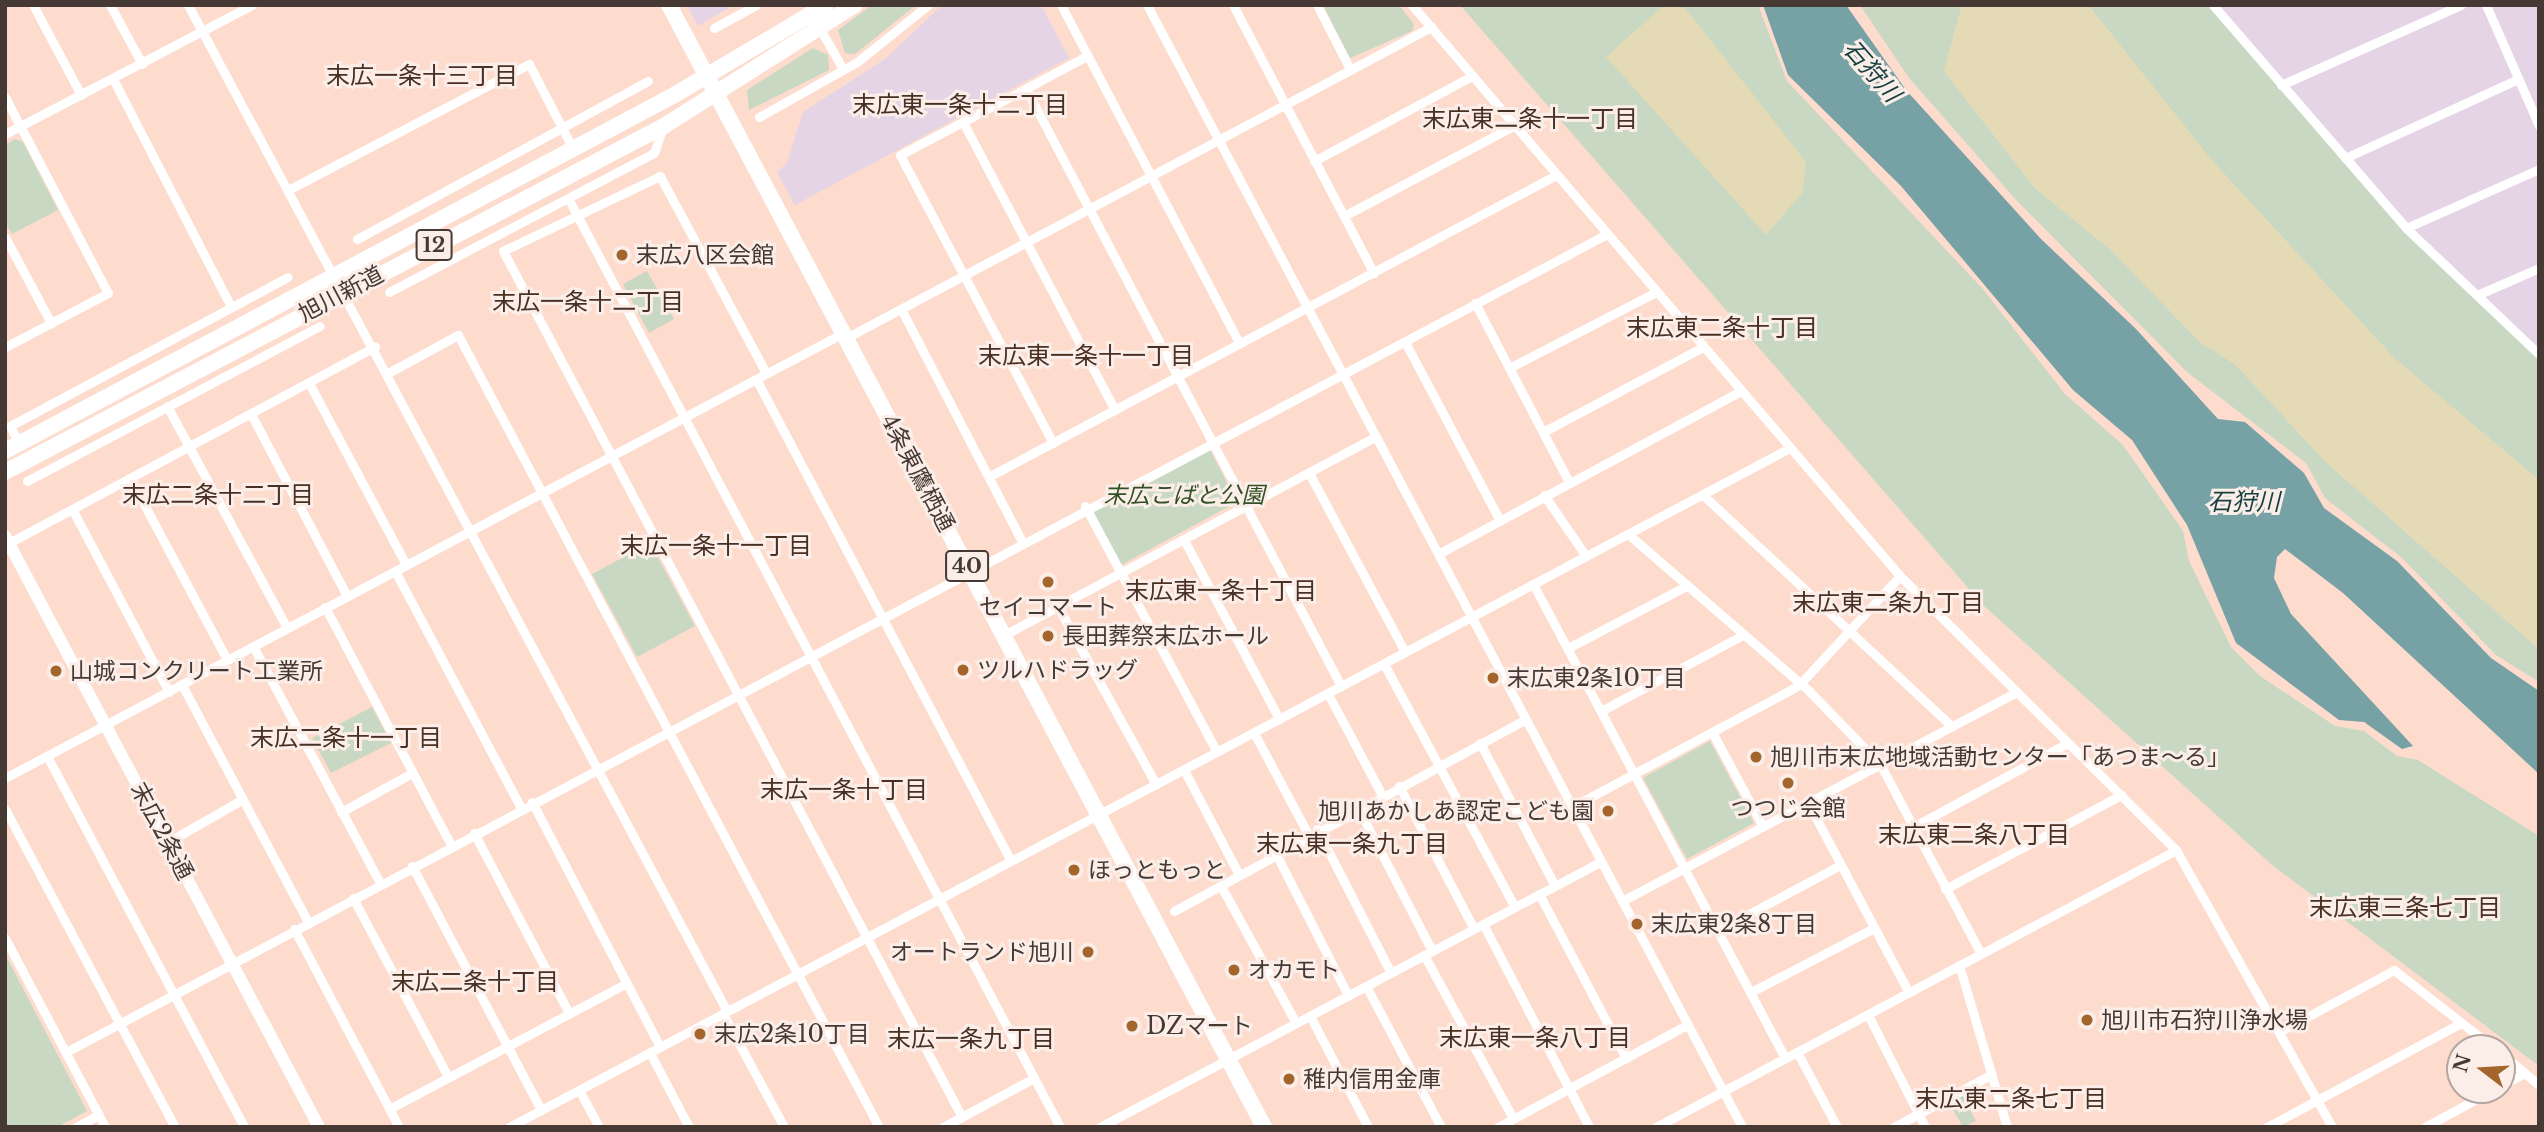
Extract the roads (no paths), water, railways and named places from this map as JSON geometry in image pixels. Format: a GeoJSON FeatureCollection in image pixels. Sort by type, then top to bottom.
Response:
{"type":"FeatureCollection","features":[{"type":"Feature","properties":{"kind":"highway","name":"4条東鷹栖通"},"geometry":{"type":"LineString","coordinates":[[669,5],[1264,1127]]}},
{"type":"Feature","properties":{"kind":"highway","name":"旭川新道"},"geometry":{"type":"LineString","coordinates":[[12,447],[707,77],[806,13],[825,5]]}},
{"type":"Feature","properties":{"kind":"highway","name":"旭川新道"},"geometry":{"type":"LineString","coordinates":[[5,472],[664,125],[855,5]]}},
{"type":"Feature","properties":{"kind":"street"},"geometry":{"type":"LineString","coordinates":[[33,5],[81,95]]}},
{"type":"Feature","properties":{"kind":"street"},"geometry":{"type":"LineString","coordinates":[[110,5],[142,64]]}},
{"type":"Feature","properties":{"kind":"street"},"geometry":{"type":"LineString","coordinates":[[188,5],[375,347],[783,1127]]}},
{"type":"Feature","properties":{"kind":"street"},"geometry":{"type":"LineString","coordinates":[[5,134],[252,5]]}},
{"type":"Feature","properties":{"kind":"street"},"geometry":{"type":"LineString","coordinates":[[714,28],[756,5]]}},
{"type":"Feature","properties":{"kind":"street"},"geometry":{"type":"LineString","coordinates":[[759,117],[843,69],[928,5]]}},
{"type":"Feature","properties":{"kind":"street"},"geometry":{"type":"LineString","coordinates":[[1061,5],[1240,344]]}},
{"type":"Feature","properties":{"kind":"street"},"geometry":{"type":"LineString","coordinates":[[1147,5],[1742,1127]]}},
{"type":"Feature","properties":{"kind":"street"},"geometry":{"type":"LineString","coordinates":[[1233,5],[1374,273]]}},
{"type":"Feature","properties":{"kind":"street"},"geometry":{"type":"LineString","coordinates":[[1317,5],[1350,69]]}},
{"type":"Feature","properties":{"kind":"street"},"geometry":{"type":"LineString","coordinates":[[1412,5],[1900,576],[2176,850],[2332,1127]]}},
{"type":"Feature","properties":{"kind":"street"},"geometry":{"type":"LineString","coordinates":[[2213,5],[2406,228],[2539,354]]}},
{"type":"Feature","properties":{"kind":"street"},"geometry":{"type":"LineString","coordinates":[[2281,85],[2461,5]]}},
{"type":"Feature","properties":{"kind":"street"},"geometry":{"type":"LineString","coordinates":[[2486,5],[2539,126]]}},
{"type":"Feature","properties":{"kind":"street"},"geometry":{"type":"LineString","coordinates":[[5,778],[766,373],[901,309],[1090,211],[1431,27]]}},
{"type":"Feature","properties":{"kind":"street"},"geometry":{"type":"LineString","coordinates":[[820,29],[843,69]]}},
{"type":"Feature","properties":{"kind":"street"},"geometry":{"type":"LineString","coordinates":[[1053,443],[900,155],[1027,91],[1087,56]]}},
{"type":"Feature","properties":{"kind":"street"},"geometry":{"type":"LineString","coordinates":[[288,190],[529,64],[573,149]]}},
{"type":"Feature","properties":{"kind":"street"},"geometry":{"type":"LineString","coordinates":[[1314,160],[1472,76]]}},
{"type":"Feature","properties":{"kind":"street"},"geometry":{"type":"LineString","coordinates":[[113,79],[235,305],[248,321]]}},
{"type":"Feature","properties":{"kind":"street"},"geometry":{"type":"LineString","coordinates":[[2345,158],[2518,79]]}},
{"type":"Feature","properties":{"kind":"street"},"geometry":{"type":"LineString","coordinates":[[357,239],[648,80]]}},
{"type":"Feature","properties":{"kind":"street"},"geometry":{"type":"LineString","coordinates":[[1027,91],[1341,687]]}},
{"type":"Feature","properties":{"kind":"street"},"geometry":{"type":"LineString","coordinates":[[5,97],[108,293],[5,347]]}},
{"type":"Feature","properties":{"kind":"street"},"geometry":{"type":"LineString","coordinates":[[964,124],[1115,410]]}},
{"type":"Feature","properties":{"kind":"street"},"geometry":{"type":"LineString","coordinates":[[390,292],[654,153],[664,125]]}},
{"type":"Feature","properties":{"kind":"street"},"geometry":{"type":"LineString","coordinates":[[1344,216],[1513,126]]}},
{"type":"Feature","properties":{"kind":"street"},"geometry":{"type":"LineString","coordinates":[[2406,228],[2539,169]]}},
{"type":"Feature","properties":{"kind":"street"},"geometry":{"type":"LineString","coordinates":[[990,476],[1556,175]]}},
{"type":"Feature","properties":{"kind":"street"},"geometry":{"type":"LineString","coordinates":[[766,373],[660,176],[503,251],[962,1117]]}},
{"type":"Feature","properties":{"kind":"street"},"geometry":{"type":"LineString","coordinates":[[569,200],[1060,1127]]}},
{"type":"Feature","properties":{"kind":"street"},"geometry":{"type":"LineString","coordinates":[[384,225],[393,244]]}},
{"type":"Feature","properties":{"kind":"street"},"geometry":{"type":"LineString","coordinates":[[66,1052],[737,691],[883,617],[968,568],[1340,372],[1405,342],[1607,234]]}},
{"type":"Feature","properties":{"kind":"street"},"geometry":{"type":"LineString","coordinates":[[5,237],[51,323]]}},
{"type":"Feature","properties":{"kind":"street"},"geometry":{"type":"LineString","coordinates":[[2477,295],[2539,268]]}},
{"type":"Feature","properties":{"kind":"street"},"geometry":{"type":"LineString","coordinates":[[12,447],[10,426],[288,277]]}},
{"type":"Feature","properties":{"kind":"street"},"geometry":{"type":"LineString","coordinates":[[1509,368],[1656,292]]}},
{"type":"Feature","properties":{"kind":"street"},"geometry":{"type":"LineString","coordinates":[[1475,303],[1569,482]]}},
{"type":"Feature","properties":{"kind":"street"},"geometry":{"type":"LineString","coordinates":[[901,309],[1021,540]]}},
{"type":"Feature","properties":{"kind":"street"},"geometry":{"type":"LineString","coordinates":[[287,324],[294,340]]}},
{"type":"Feature","properties":{"kind":"street"},"geometry":{"type":"LineString","coordinates":[[27,481],[320,326]]}},
{"type":"Feature","properties":{"kind":"street"},"geometry":{"type":"LineString","coordinates":[[388,373],[458,335],[879,1127]]}},
{"type":"Feature","properties":{"kind":"street"},"geometry":{"type":"LineString","coordinates":[[1405,342],[1499,519]]}},
{"type":"Feature","properties":{"kind":"street"},"geometry":{"type":"LineString","coordinates":[[7,541],[375,347]]}},
{"type":"Feature","properties":{"kind":"street"},"geometry":{"type":"LineString","coordinates":[[1543,432],[1703,347]]}},
{"type":"Feature","properties":{"kind":"street"},"geometry":{"type":"LineString","coordinates":[[756,379],[1012,861]]}},
{"type":"Feature","properties":{"kind":"street"},"geometry":{"type":"LineString","coordinates":[[309,383],[406,565]]}},
{"type":"Feature","properties":{"kind":"street"},"geometry":{"type":"LineString","coordinates":[[1438,554],[1741,391]]}},
{"type":"Feature","properties":{"kind":"street"},"geometry":{"type":"LineString","coordinates":[[167,406],[288,628]]}},
{"type":"Feature","properties":{"kind":"street"},"geometry":{"type":"LineString","coordinates":[[251,414],[347,596]]}},
{"type":"Feature","properties":{"kind":"street"},"geometry":{"type":"LineString","coordinates":[[1004,635],[1375,437]]}},
{"type":"Feature","properties":{"kind":"street"},"geometry":{"type":"LineString","coordinates":[[59,443],[68,460]]}},
{"type":"Feature","properties":{"kind":"street"},"geometry":{"type":"LineString","coordinates":[[509,1127],[1790,448]]}},
{"type":"Feature","properties":{"kind":"street"},"geometry":{"type":"LineString","coordinates":[[1310,473],[1405,652]]}},
{"type":"Feature","properties":{"kind":"street"},"geometry":{"type":"LineString","coordinates":[[130,478],[227,660]]}},
{"type":"Feature","properties":{"kind":"street"},"geometry":{"type":"LineString","coordinates":[[1544,495],[1586,556]]}},
{"type":"Feature","properties":{"kind":"street"},"geometry":{"type":"LineString","coordinates":[[1703,495],[1952,726]]}},
{"type":"Feature","properties":{"kind":"street"},"geometry":{"type":"LineString","coordinates":[[1085,506],[1217,752]]}},
{"type":"Feature","properties":{"kind":"street"},"geometry":{"type":"LineString","coordinates":[[72,509],[169,692]]}},
{"type":"Feature","properties":{"kind":"street"},"geometry":{"type":"LineString","coordinates":[[1629,534],[1798,686],[1880,764],[1982,954]]}},
{"type":"Feature","properties":{"kind":"street"},"geometry":{"type":"LineString","coordinates":[[1184,540],[1279,719]]}},
{"type":"Feature","properties":{"kind":"street","name":"末広2条通"},"geometry":{"type":"LineString","coordinates":[[7,541],[319,1127]]}},
{"type":"Feature","properties":{"kind":"street"},"geometry":{"type":"LineString","coordinates":[[395,571],[521,808]]}},
{"type":"Feature","properties":{"kind":"street"},"geometry":{"type":"LineString","coordinates":[[1572,807],[1798,686],[1900,576]]}},
{"type":"Feature","properties":{"kind":"street"},"geometry":{"type":"LineString","coordinates":[[1534,584],[1785,1058]]}},
{"type":"Feature","properties":{"kind":"street"},"geometry":{"type":"LineString","coordinates":[[1568,648],[1686,586]]}},
{"type":"Feature","properties":{"kind":"street"},"geometry":{"type":"LineString","coordinates":[[1057,606],[1156,785]]}},
{"type":"Feature","properties":{"kind":"street"},"geometry":{"type":"LineString","coordinates":[[325,607],[451,845]]}},
{"type":"Feature","properties":{"kind":"street"},"geometry":{"type":"LineString","coordinates":[[1601,711],[1741,636]]}},
{"type":"Feature","properties":{"kind":"street"},"geometry":{"type":"LineString","coordinates":[[253,646],[380,884]]}},
{"type":"Feature","properties":{"kind":"street"},"geometry":{"type":"LineString","coordinates":[[1384,664],[1514,907]]}},
{"type":"Feature","properties":{"kind":"street"},"geometry":{"type":"LineString","coordinates":[[182,685],[308,922]]}},
{"type":"Feature","properties":{"kind":"street"},"geometry":{"type":"LineString","coordinates":[[1622,901],[2016,692]]}},
{"type":"Feature","properties":{"kind":"street"},"geometry":{"type":"LineString","coordinates":[[1328,694],[1382,795]]}},
{"type":"Feature","properties":{"kind":"street"},"geometry":{"type":"LineString","coordinates":[[1174,911],[1222,886],[1238,873],[1317,829],[1525,720]]}},
{"type":"Feature","properties":{"kind":"street"},"geometry":{"type":"LineString","coordinates":[[1712,732],[1762,825]]}},
{"type":"Feature","properties":{"kind":"street"},"geometry":{"type":"LineString","coordinates":[[1254,733],[1308,834]]}},
{"type":"Feature","properties":{"kind":"street"},"geometry":{"type":"LineString","coordinates":[[1480,743],[1555,886]]}},
{"type":"Feature","properties":{"kind":"street"},"geometry":{"type":"LineString","coordinates":[[1913,827],[2068,743]]}},
{"type":"Feature","properties":{"kind":"street"},"geometry":{"type":"LineString","coordinates":[[47,756],[244,1127]]}},
{"type":"Feature","properties":{"kind":"street"},"geometry":{"type":"LineString","coordinates":[[1184,770],[1238,873]]}},
{"type":"Feature","properties":{"kind":"street"},"geometry":{"type":"LineString","coordinates":[[341,812],[412,772]]}},
{"type":"Feature","properties":{"kind":"street"},"geometry":{"type":"LineString","coordinates":[[1399,786],[1589,1127]]}},
{"type":"Feature","properties":{"kind":"street"},"geometry":{"type":"LineString","coordinates":[[1945,889],[2121,795]]}},
{"type":"Feature","properties":{"kind":"street"},"geometry":{"type":"LineString","coordinates":[[168,842],[243,799]]}},
{"type":"Feature","properties":{"kind":"street"},"geometry":{"type":"LineString","coordinates":[[532,802],[660,1047]]}},
{"type":"Feature","properties":{"kind":"street"},"geometry":{"type":"LineString","coordinates":[[1807,802],[1909,993]]}},
{"type":"Feature","properties":{"kind":"street"},"geometry":{"type":"LineString","coordinates":[[1358,808],[1428,953],[1513,1118]]}},
{"type":"Feature","properties":{"kind":"street"},"geometry":{"type":"LineString","coordinates":[[5,809],[175,1127]]}},
{"type":"Feature","properties":{"kind":"street"},"geometry":{"type":"LineString","coordinates":[[1317,829],[1391,973]]}},
{"type":"Feature","properties":{"kind":"street"},"geometry":{"type":"LineString","coordinates":[[474,833],[569,1013]]}},
{"type":"Feature","properties":{"kind":"street"},"geometry":{"type":"LineString","coordinates":[[1656,1127],[2176,850]]}},
{"type":"Feature","properties":{"kind":"street"},"geometry":{"type":"LineString","coordinates":[[1275,852],[1348,995]]}},
{"type":"Feature","properties":{"kind":"street"},"geometry":{"type":"LineString","coordinates":[[1100,1127],[1601,862]]}},
{"type":"Feature","properties":{"kind":"street"},"geometry":{"type":"LineString","coordinates":[[1717,931],[1840,865]]}},
{"type":"Feature","properties":{"kind":"street"},"geometry":{"type":"LineString","coordinates":[[412,866],[541,1110]]}},
{"type":"Feature","properties":{"kind":"street"},"geometry":{"type":"LineString","coordinates":[[1222,886],[1296,1023]]}},
{"type":"Feature","properties":{"kind":"street"},"geometry":{"type":"LineString","coordinates":[[1539,894],[1626,1058]]}},
{"type":"Feature","properties":{"kind":"street"},"geometry":{"type":"LineString","coordinates":[[353,898],[448,1077]]}},
{"type":"Feature","properties":{"kind":"street"},"geometry":{"type":"LineString","coordinates":[[295,929],[399,1127]]}},
{"type":"Feature","properties":{"kind":"street"},"geometry":{"type":"LineString","coordinates":[[1751,992],[1874,929]]}},
{"type":"Feature","properties":{"kind":"street"},"geometry":{"type":"LineString","coordinates":[[5,938],[105,1127]]}},
{"type":"Feature","properties":{"kind":"street"},"geometry":{"type":"LineString","coordinates":[[1959,965],[2007,1127]]}},
{"type":"Feature","properties":{"kind":"street"},"geometry":{"type":"LineString","coordinates":[[2278,1032],[2394,970],[2476,1034]]}},
{"type":"Feature","properties":{"kind":"street"},"geometry":{"type":"LineString","coordinates":[[389,1109],[627,983]]}},
{"type":"Feature","properties":{"kind":"street"},"geometry":{"type":"LineString","coordinates":[[1366,986],[1438,1126]]}},
{"type":"Feature","properties":{"kind":"street"},"geometry":{"type":"LineString","coordinates":[[1868,1015],[1925,1127]]}},
{"type":"Feature","properties":{"kind":"street"},"geometry":{"type":"LineString","coordinates":[[1310,1016],[1368,1127]]}},
{"type":"Feature","properties":{"kind":"street"},"geometry":{"type":"LineString","coordinates":[[2267,1127],[2461,1023]]}},
{"type":"Feature","properties":{"kind":"street"},"geometry":{"type":"LineString","coordinates":[[1498,1127],[1687,1025]]}},
{"type":"Feature","properties":{"kind":"street"},"geometry":{"type":"LineString","coordinates":[[1797,1052],[1836,1127]]}},
{"type":"Feature","properties":{"kind":"street"},"geometry":{"type":"LineString","coordinates":[[650,1053],[685,1125]]}},
{"type":"Feature","properties":{"kind":"street"},"geometry":{"type":"LineString","coordinates":[[2516,1066],[2539,1085]]}},
{"type":"Feature","properties":{"kind":"street"},"geometry":{"type":"LineString","coordinates":[[2516,1078],[2525,1073]]}},
{"type":"Feature","properties":{"kind":"street"},"geometry":{"type":"LineString","coordinates":[[1894,1127],[1992,1074]]}},
{"type":"Feature","properties":{"kind":"street"},"geometry":{"type":"LineString","coordinates":[[943,1127],[1034,1078]]}},
{"type":"Feature","properties":{"kind":"street"},"geometry":{"type":"LineString","coordinates":[[579,1090],[599,1127]]}},
{"type":"Feature","properties":{"kind":"street"},"geometry":{"type":"LineString","coordinates":[[2425,1127],[2467,1104]]}},
{"type":"Feature","properties":{"kind":"street"},"geometry":{"type":"LineString","coordinates":[[76,1127],[99,1115]]}},
{"type":"Feature","properties":{"kind":"water","name":"石狩川"},"geometry":{"type":"Polygon","coordinates":[[[1763,5],[1846,5],[1906,90],[2041,239],[2136,329],[2218,419],[2245,422],[2304,473],[2324,508],[2397,561],[2491,658],[2539,691],[2539,774],[2343,593],[2285,549],[2277,557],[2274,578],[2291,614],[2413,746],[2402,749],[2364,722],[2339,720],[2236,643],[2187,525],[2132,440],[2073,390],[1901,186],[1788,75],[1763,5]]]}},
{"type":"Feature","properties":{"kind":"place","name":"末広八区会館"},"geometry":{"type":"Point","coordinates":[622,255]}},
{"type":"Feature","properties":{"kind":"place","name":"セイコマート"},"geometry":{"type":"Point","coordinates":[1048,582]}},
{"type":"Feature","properties":{"kind":"place","name":"長田葬祭末広ホール"},"geometry":{"type":"Point","coordinates":[1048,636]}},
{"type":"Feature","properties":{"kind":"place","name":"ツルハドラッグ"},"geometry":{"type":"Point","coordinates":[963,670]}},
{"type":"Feature","properties":{"kind":"place","name":"山城コンクリート工業所"},"geometry":{"type":"Point","coordinates":[56,671]}},
{"type":"Feature","properties":{"kind":"place","name":"末広東2条10丁目"},"geometry":{"type":"Point","coordinates":[1493,678]}},
{"type":"Feature","properties":{"kind":"place","name":"旭川市末広地域活動センター「あつま〜る」"},"geometry":{"type":"Point","coordinates":[1756,757]}},
{"type":"Feature","properties":{"kind":"place","name":"つつじ会館"},"geometry":{"type":"Point","coordinates":[1788,783]}},
{"type":"Feature","properties":{"kind":"place","name":"旭川あかしあ認定こども園"},"geometry":{"type":"Point","coordinates":[1608,811]}},
{"type":"Feature","properties":{"kind":"place","name":"ほっともっと"},"geometry":{"type":"Point","coordinates":[1074,870]}},
{"type":"Feature","properties":{"kind":"place","name":"末広東2条8丁目"},"geometry":{"type":"Point","coordinates":[1637,924]}},
{"type":"Feature","properties":{"kind":"place","name":"オートランド旭川"},"geometry":{"type":"Point","coordinates":[1088,952]}},
{"type":"Feature","properties":{"kind":"place","name":"オカモト"},"geometry":{"type":"Point","coordinates":[1234,970]}},
{"type":"Feature","properties":{"kind":"place","name":"旭川市石狩川浄水場"},"geometry":{"type":"Point","coordinates":[2087,1020]}},
{"type":"Feature","properties":{"kind":"place","name":"DZマート"},"geometry":{"type":"Point","coordinates":[1132,1026]}},
{"type":"Feature","properties":{"kind":"place","name":"末広2条10丁目"},"geometry":{"type":"Point","coordinates":[700,1034]}},
{"type":"Feature","properties":{"kind":"place","name":"稚内信用金庫"},"geometry":{"type":"Point","coordinates":[1289,1079]}},
{"type":"Feature","properties":{"kind":"district","name":"末広一条十三丁目"},"geometry":{"type":"Point","coordinates":[422,76]}},
{"type":"Feature","properties":{"kind":"district","name":"末広東一条十二丁目"},"geometry":{"type":"Point","coordinates":[960,105]}},
{"type":"Feature","properties":{"kind":"district","name":"末広東二条十一丁目"},"geometry":{"type":"Point","coordinates":[1530,119]}},
{"type":"Feature","properties":{"kind":"district","name":"末広一条十二丁目"},"geometry":{"type":"Point","coordinates":[588,302]}},
{"type":"Feature","properties":{"kind":"district","name":"末広東二条十丁目"},"geometry":{"type":"Point","coordinates":[1722,328]}},
{"type":"Feature","properties":{"kind":"district","name":"末広東一条十一丁目"},"geometry":{"type":"Point","coordinates":[1086,356]}},
{"type":"Feature","properties":{"kind":"district","name":"末広二条十二丁目"},"geometry":{"type":"Point","coordinates":[218,495]}},
{"type":"Feature","properties":{"kind":"district","name":"末広一条十一丁目"},"geometry":{"type":"Point","coordinates":[716,546]}},
{"type":"Feature","properties":{"kind":"district","name":"末広東一条十丁目"},"geometry":{"type":"Point","coordinates":[1221,591]}},
{"type":"Feature","properties":{"kind":"district","name":"末広東二条九丁目"},"geometry":{"type":"Point","coordinates":[1888,603]}},
{"type":"Feature","properties":{"kind":"district","name":"末広二条十一丁目"},"geometry":{"type":"Point","coordinates":[346,738]}},
{"type":"Feature","properties":{"kind":"district","name":"末広一条十丁目"},"geometry":{"type":"Point","coordinates":[844,790]}},
{"type":"Feature","properties":{"kind":"district","name":"末広東二条八丁目"},"geometry":{"type":"Point","coordinates":[1974,835]}},
{"type":"Feature","properties":{"kind":"district","name":"末広東一条九丁目"},"geometry":{"type":"Point","coordinates":[1352,844]}},
{"type":"Feature","properties":{"kind":"district","name":"末広東三条七丁目"},"geometry":{"type":"Point","coordinates":[2405,908]}},
{"type":"Feature","properties":{"kind":"district","name":"末広二条十丁目"},"geometry":{"type":"Point","coordinates":[475,982]}},
{"type":"Feature","properties":{"kind":"district","name":"末広東一条八丁目"},"geometry":{"type":"Point","coordinates":[1535,1038]}},
{"type":"Feature","properties":{"kind":"district","name":"末広一条九丁目"},"geometry":{"type":"Point","coordinates":[971,1039]}},
{"type":"Feature","properties":{"kind":"district","name":"末広東二条七丁目"},"geometry":{"type":"Point","coordinates":[2011,1099]}},
{"type":"Feature","properties":{"kind":"park label","name":"末広こばと公園"},"geometry":{"type":"Point","coordinates":[1184,495]}}]}
